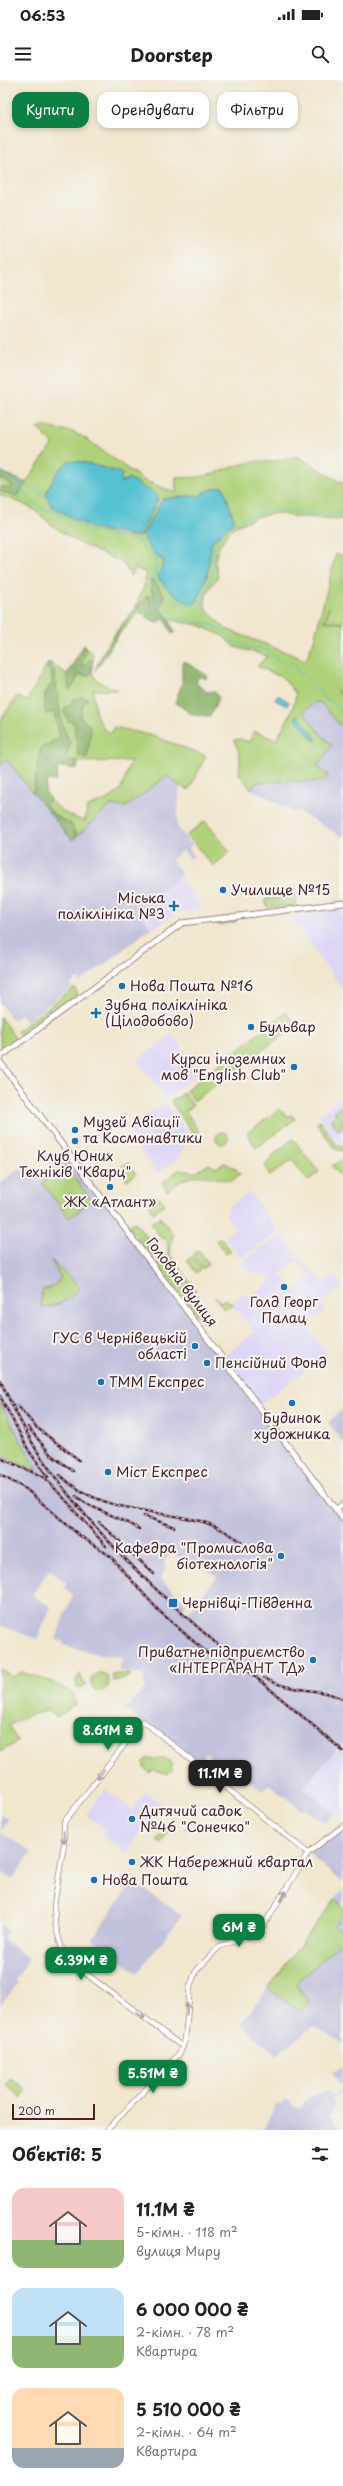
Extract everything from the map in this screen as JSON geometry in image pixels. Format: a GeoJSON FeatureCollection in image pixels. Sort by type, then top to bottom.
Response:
{"type":"FeatureCollection","features":[{"type":"Feature","properties":{"kind":"main road"},"geometry":{"type":"LineString","coordinates":[[0,1056],[182,923],[343,903]]}},
{"type":"Feature","properties":{"kind":"main road","name":"Головна вулиця"},"geometry":{"type":"LineString","coordinates":[[0,1062],[343,1519]]}},
{"type":"Feature","properties":{"kind":"main road"},"geometry":{"type":"LineString","coordinates":[[336,1509],[343,1504]]}},
{"type":"Feature","properties":{"kind":"main road"},"geometry":{"type":"LineString","coordinates":[[183,2047],[64,1956],[57,1932],[54,1909],[64,1844],[64,1822],[142,1721],[308,1853]]}},
{"type":"Feature","properties":{"kind":"main road"},"geometry":{"type":"LineString","coordinates":[[107,2130],[177,2058],[183,2047],[189,1991],[196,1971],[220,1946],[247,1937],[264,1925],[308,1853],[343,1826]]}},
{"type":"Feature","properties":{"kind":"shaded area"},"geometry":{"type":"Polygon","coordinates":[[[316,702],[321,703],[343,729],[343,837],[296,810],[294,812],[251,789],[257,782],[324,781],[328,775],[317,767],[332,745],[320,733],[303,711],[316,702]]]}},
{"type":"Feature","properties":{"kind":"shaded area"},"geometry":{"type":"Polygon","coordinates":[[[7,760],[72,840],[111,805],[126,807],[167,776],[180,786],[177,826],[192,845],[189,847],[193,857],[191,859],[183,850],[171,859],[181,873],[179,877],[158,893],[159,898],[140,912],[151,928],[81,982],[78,979],[74,981],[70,985],[72,987],[27,1021],[21,1014],[13,1020],[0,1003],[0,765],[7,760]]]}},
{"type":"Feature","properties":{"kind":"shaded area","name":"Міська поліклініка №3"},"geometry":{"type":"Polygon","coordinates":[[[179,877],[198,903],[199,909],[198,911],[177,912],[153,930],[140,912],[159,898],[157,893],[179,877]]]}},
{"type":"Feature","properties":{"kind":"shaded area"},"geometry":{"type":"Polygon","coordinates":[[[343,910],[343,990],[290,916],[343,910]]]}},
{"type":"Feature","properties":{"kind":"shaded area"},"geometry":{"type":"Polygon","coordinates":[[[172,1034],[200,1072],[166,1098],[137,1060],[172,1034]]]}},
{"type":"Feature","properties":{"kind":"shaded area"},"geometry":{"type":"Polygon","coordinates":[[[343,1096],[343,1144],[332,1135],[318,1116],[343,1096]]]}},
{"type":"Feature","properties":{"kind":"shaded area"},"geometry":{"type":"Polygon","coordinates":[[[165,1102],[189,1134],[178,1159],[157,1174],[127,1131],[165,1102]]]}},
{"type":"Feature","properties":{"kind":"shaded area"},"geometry":{"type":"Polygon","coordinates":[[[70,1154],[343,1519],[343,1753],[337,1748],[304,1787],[334,1813],[325,1823],[304,1808],[301,1810],[269,1784],[262,1791],[238,1770],[232,1776],[206,1753],[197,1765],[125,1709],[145,1688],[143,1674],[119,1671],[122,1657],[99,1655],[63,1645],[64,1642],[56,1640],[63,1618],[73,1596],[64,1587],[67,1583],[49,1570],[32,1595],[51,1607],[37,1639],[0,1626],[0,1455],[35,1471],[37,1470],[0,1404],[0,1183],[18,1169],[42,1176],[70,1154]],[[172,1552],[164,1561],[166,1569],[160,1578],[186,1604],[182,1609],[188,1613],[217,1577],[200,1563],[194,1570],[172,1552]]]}},
{"type":"Feature","properties":{"kind":"shaded area"},"geometry":{"type":"Polygon","coordinates":[[[250,1192],[278,1231],[241,1258],[224,1237],[235,1229],[226,1216],[228,1208],[250,1192]]]}},
{"type":"Feature","properties":{"kind":"shaded area"},"geometry":{"type":"Polygon","coordinates":[[[281,1234],[301,1260],[324,1281],[334,1274],[343,1288],[320,1303],[326,1311],[306,1325],[327,1354],[259,1405],[224,1356],[255,1332],[234,1307],[234,1299],[239,1299],[240,1294],[251,1297],[270,1282],[267,1276],[253,1273],[241,1263],[281,1234]],[[296,1261],[280,1274],[295,1289],[311,1277],[311,1273],[296,1261]]]}},
{"type":"Feature","properties":{"kind":"shaded area"},"geometry":{"type":"Polygon","coordinates":[[[343,1409],[343,1443],[328,1422],[343,1409]]]}},
{"type":"Feature","properties":{"kind":"shaded area"},"geometry":{"type":"Polygon","coordinates":[[[337,1748],[343,1753],[343,1814],[334,1813],[304,1787],[337,1748]]]}},
{"type":"Feature","properties":{"kind":"shaded area","name":"Дитячий садок №46 \"Сонечко\""},"geometry":{"type":"Polygon","coordinates":[[[106,1790],[132,1809],[145,1792],[162,1804],[126,1853],[101,1835],[106,1829],[86,1815],[94,1803],[106,1790]]]}},
{"type":"Feature","properties":{"kind":"shaded area"},"geometry":{"type":"Polygon","coordinates":[[[0,1814],[8,1819],[0,1832],[0,1814]]]}},
{"type":"Feature","properties":{"kind":"shaded area"},"geometry":{"type":"Polygon","coordinates":[[[343,1826],[343,1883],[308,1853],[343,1826]]]}},
{"type":"Feature","properties":{"kind":"shaded area"},"geometry":{"type":"Polygon","coordinates":[[[0,1832],[32,1852],[12,1879],[2,1872],[0,1874],[0,1832]]]}},
{"type":"Feature","properties":{"kind":"shaded area"},"geometry":{"type":"Polygon","coordinates":[[[133,1881],[182,1916],[137,1973],[92,1939],[133,1881]]]}},
{"type":"Feature","properties":{"kind":"shaded area"},"geometry":{"type":"Polygon","coordinates":[[[343,1889],[343,1906],[335,1899],[343,1889]]]}},
{"type":"Feature","properties":{"kind":"shaded area"},"geometry":{"type":"Polygon","coordinates":[[[343,1914],[343,1933],[333,1926],[343,1914]]]}},
{"type":"Feature","properties":{"kind":"shaded area"},"geometry":{"type":"Polygon","coordinates":[[[0,1925],[8,1931],[3,1939],[29,1959],[15,1980],[18,1983],[0,2006],[0,1925]]]}},
{"type":"Feature","properties":{"kind":"shaded area"},"geometry":{"type":"Polygon","coordinates":[[[343,1940],[343,2044],[314,2026],[276,2055],[241,2024],[268,1988],[301,2012],[309,2003],[296,1984],[343,1940]]]}},
{"type":"Feature","properties":{"kind":"shaded area"},"geometry":{"type":"Polygon","coordinates":[[[343,2066],[343,2086],[332,2072],[343,2066]]]}},
{"type":"Feature","properties":{"kind":"shaded area"},"geometry":{"type":"Polygon","coordinates":[[[329,2091],[335,2107],[331,2108],[333,2112],[329,2116],[338,2127],[335,2130],[263,2130],[276,2104],[280,2106],[285,2099],[301,2109],[308,2097],[329,2091]]]}},
{"type":"Feature","properties":{"kind":"green space"},"geometry":{"type":"Polygon","coordinates":[[[41,426],[73,432],[85,438],[143,480],[176,493],[176,477],[200,477],[238,465],[260,461],[272,462],[292,457],[299,457],[340,482],[343,481],[343,519],[297,517],[277,513],[256,517],[230,529],[218,549],[215,560],[218,577],[212,584],[205,599],[205,608],[226,629],[306,660],[314,640],[336,554],[343,556],[343,623],[326,621],[329,607],[324,621],[343,624],[343,696],[336,689],[343,697],[343,729],[321,703],[316,702],[303,711],[320,733],[332,745],[317,767],[328,775],[324,781],[257,782],[251,789],[239,774],[240,755],[234,740],[241,739],[249,742],[254,731],[276,740],[288,718],[295,700],[296,694],[283,678],[257,666],[268,656],[234,647],[223,636],[199,625],[169,620],[160,609],[164,595],[151,588],[155,605],[153,607],[148,595],[135,608],[144,586],[146,573],[136,568],[131,576],[123,563],[83,545],[57,529],[33,509],[0,495],[0,491],[11,494],[19,492],[53,444],[38,429],[41,426]],[[69,461],[58,471],[46,493],[51,502],[72,518],[87,525],[116,534],[140,536],[158,499],[156,495],[129,478],[121,482],[122,473],[82,462],[69,461]],[[223,487],[203,492],[201,497],[196,495],[163,499],[142,536],[154,554],[164,562],[158,576],[165,586],[174,593],[195,604],[207,576],[212,542],[234,520],[223,487]]]}},
{"type":"Feature","properties":{"kind":"green space"},"geometry":{"type":"Polygon","coordinates":[[[0,471],[26,483],[18,496],[0,491],[0,486],[11,489],[12,486],[0,478],[0,471]]]}},
{"type":"Feature","properties":{"kind":"green space"},"geometry":{"type":"Polygon","coordinates":[[[0,478],[12,484],[11,490],[0,486],[0,478]]]}},
{"type":"Feature","properties":{"kind":"green space"},"geometry":{"type":"Polygon","coordinates":[[[150,580],[154,580],[164,595],[160,609],[169,620],[175,632],[172,634],[165,620],[162,619],[158,624],[139,612],[120,633],[95,671],[99,660],[117,630],[132,612],[148,595],[153,607],[155,605],[150,580]]]}},
{"type":"Feature","properties":{"kind":"green space"},"geometry":{"type":"Polygon","coordinates":[[[84,645],[86,651],[81,665],[83,666],[90,659],[93,661],[90,675],[79,675],[71,689],[69,689],[67,674],[84,645]]]}},
{"type":"Feature","properties":{"kind":"green space"},"geometry":{"type":"Polygon","coordinates":[[[86,647],[93,654],[92,668],[94,676],[104,684],[119,690],[93,690],[96,715],[105,731],[112,732],[114,727],[154,736],[206,756],[189,790],[180,786],[167,776],[126,807],[111,805],[77,836],[76,832],[54,815],[46,805],[50,800],[66,813],[85,821],[87,807],[108,799],[117,793],[124,781],[131,761],[78,762],[66,757],[70,743],[62,725],[54,671],[49,662],[67,674],[71,689],[79,675],[87,676],[83,666],[81,665],[86,647]],[[83,704],[65,707],[68,721],[74,722],[87,758],[89,743],[86,722],[80,717],[83,704]]]}},
{"type":"Feature","properties":{"kind":"green space"},"geometry":{"type":"Polygon","coordinates":[[[184,661],[208,676],[206,679],[199,676],[196,683],[207,692],[214,691],[219,698],[210,716],[192,715],[175,702],[182,684],[182,663],[184,661]]]}},
{"type":"Feature","properties":{"kind":"green space"},"geometry":{"type":"Polygon","coordinates":[[[49,662],[54,671],[62,725],[70,743],[66,757],[78,762],[77,769],[58,767],[56,781],[47,780],[45,791],[50,800],[46,805],[54,815],[71,824],[77,836],[72,840],[33,793],[41,748],[60,738],[54,712],[46,714],[45,709],[45,698],[52,684],[51,672],[46,666],[49,662]]]}},
{"type":"Feature","properties":{"kind":"green space"},"geometry":{"type":"Polygon","coordinates":[[[46,666],[51,672],[52,684],[44,694],[54,712],[60,738],[40,751],[33,793],[7,760],[0,765],[0,721],[17,696],[27,701],[46,666]]]}},
{"type":"Feature","properties":{"kind":"green space"},"geometry":{"type":"Polygon","coordinates":[[[83,697],[88,699],[83,704],[80,717],[89,725],[91,731],[87,758],[78,755],[74,722],[68,721],[64,712],[65,707],[71,705],[73,699],[83,697]]]}},
{"type":"Feature","properties":{"kind":"green space"},"geometry":{"type":"Polygon","coordinates":[[[205,821],[230,852],[213,866],[187,835],[205,821]]]}},
{"type":"Feature","properties":{"kind":"green space"},"geometry":{"type":"Polygon","coordinates":[[[295,894],[297,906],[267,907],[265,899],[281,898],[281,896],[295,894]]]}},
{"type":"Feature","properties":{"kind":"green space"},"geometry":{"type":"Polygon","coordinates":[[[236,919],[236,922],[218,925],[216,923],[236,919]]]}},
{"type":"Feature","properties":{"kind":"green space"},"geometry":{"type":"Polygon","coordinates":[[[74,988],[78,994],[21,1037],[17,1031],[74,988]]]}},
{"type":"Feature","properties":{"kind":"green space"},"geometry":{"type":"Polygon","coordinates":[[[286,1012],[296,1025],[194,1101],[186,1090],[286,1012]]]}},
{"type":"Feature","properties":{"kind":"green space"},"geometry":{"type":"Polygon","coordinates":[[[0,1017],[17,1040],[3,1050],[0,1046],[0,1017]]]}},
{"type":"Feature","properties":{"kind":"green space"},"geometry":{"type":"Polygon","coordinates":[[[184,1092],[193,1106],[186,1111],[199,1133],[195,1136],[171,1102],[184,1092]]]}},
{"type":"Feature","properties":{"kind":"green space"},"geometry":{"type":"Polygon","coordinates":[[[343,1105],[343,1126],[338,1130],[331,1119],[337,1115],[334,1112],[343,1105]]]}},
{"type":"Feature","properties":{"kind":"green space"},"geometry":{"type":"Polygon","coordinates":[[[280,1109],[286,1116],[292,1115],[295,1119],[256,1148],[247,1133],[280,1109]]]}},
{"type":"Feature","properties":{"kind":"green space"},"geometry":{"type":"Polygon","coordinates":[[[319,1121],[338,1146],[343,1147],[343,1151],[337,1150],[316,1124],[319,1121]]]}},
{"type":"Feature","properties":{"kind":"green space"},"geometry":{"type":"Polygon","coordinates":[[[222,1132],[226,1134],[228,1138],[226,1142],[222,1144],[218,1142],[216,1138],[218,1134],[222,1132]]]}},
{"type":"Feature","properties":{"kind":"green space"},"geometry":{"type":"Polygon","coordinates":[[[293,1139],[319,1172],[308,1181],[292,1160],[270,1176],[265,1166],[275,1153],[293,1139]]]}},
{"type":"Feature","properties":{"kind":"green space"},"geometry":{"type":"Polygon","coordinates":[[[341,1160],[343,1163],[343,1179],[332,1166],[341,1160]]]}},
{"type":"Feature","properties":{"kind":"green space"},"geometry":{"type":"Polygon","coordinates":[[[128,1162],[136,1174],[127,1181],[118,1170],[128,1162]]]}},
{"type":"Feature","properties":{"kind":"green space"},"geometry":{"type":"Polygon","coordinates":[[[225,1163],[236,1169],[240,1174],[232,1181],[197,1176],[191,1177],[176,1184],[167,1191],[162,1183],[178,1170],[196,1172],[209,1164],[215,1168],[225,1163]]]}},
{"type":"Feature","properties":{"kind":"green space"},"geometry":{"type":"Polygon","coordinates":[[[65,1166],[92,1201],[69,1218],[42,1183],[65,1166]]]}},
{"type":"Feature","properties":{"kind":"green space"},"geometry":{"type":"Polygon","coordinates":[[[160,1197],[165,1204],[153,1213],[149,1206],[160,1197]]]}},
{"type":"Feature","properties":{"kind":"green space"},"geometry":{"type":"Polygon","coordinates":[[[160,1217],[173,1234],[170,1255],[196,1291],[182,1299],[157,1265],[168,1256],[168,1243],[165,1238],[162,1239],[151,1223],[160,1217]]]}},
{"type":"Feature","properties":{"kind":"green space"},"geometry":{"type":"Polygon","coordinates":[[[135,1222],[157,1250],[151,1255],[128,1226],[135,1222]]]}},
{"type":"Feature","properties":{"kind":"green space"},"geometry":{"type":"Polygon","coordinates":[[[221,1238],[231,1251],[226,1254],[216,1241],[221,1238]]]}},
{"type":"Feature","properties":{"kind":"green space"},"geometry":{"type":"Polygon","coordinates":[[[199,1250],[209,1264],[203,1269],[193,1254],[199,1250]]]}},
{"type":"Feature","properties":{"kind":"green space"},"geometry":{"type":"Polygon","coordinates":[[[192,1256],[201,1269],[196,1273],[187,1260],[192,1256]]]}},
{"type":"Feature","properties":{"kind":"green space"},"geometry":{"type":"Polygon","coordinates":[[[51,1260],[79,1286],[70,1298],[59,1304],[44,1306],[42,1308],[40,1303],[43,1289],[48,1289],[53,1286],[60,1277],[51,1260]]]}},
{"type":"Feature","properties":{"kind":"green space"},"geometry":{"type":"Polygon","coordinates":[[[194,1295],[211,1317],[203,1323],[186,1300],[194,1295]]]}},
{"type":"Feature","properties":{"kind":"green space"},"geometry":{"type":"Polygon","coordinates":[[[215,1296],[220,1302],[225,1299],[234,1305],[224,1310],[215,1296]]]}},
{"type":"Feature","properties":{"kind":"green space"},"geometry":{"type":"Polygon","coordinates":[[[0,1403],[37,1470],[35,1471],[0,1455],[0,1403]]]}},
{"type":"Feature","properties":{"kind":"green space"},"geometry":{"type":"Polygon","coordinates":[[[0,1670],[14,1677],[21,1672],[52,1682],[74,1694],[76,1704],[57,1717],[48,1711],[27,1716],[18,1720],[9,1726],[18,1742],[0,1752],[0,1670]]]}},
{"type":"Feature","properties":{"kind":"green space"},"geometry":{"type":"Polygon","coordinates":[[[100,1673],[106,1676],[109,1682],[106,1688],[100,1691],[94,1688],[91,1682],[94,1676],[100,1673]]]}},
{"type":"Feature","properties":{"kind":"green space"},"geometry":{"type":"Polygon","coordinates":[[[79,1674],[86,1685],[77,1689],[76,1681],[79,1674]]]}},
{"type":"Feature","properties":{"kind":"green space"},"geometry":{"type":"Polygon","coordinates":[[[112,1674],[130,1674],[130,1676],[114,1681],[112,1674]]]}},
{"type":"Feature","properties":{"kind":"green space"},"geometry":{"type":"Polygon","coordinates":[[[146,1759],[166,1759],[173,1764],[171,1767],[173,1769],[168,1774],[153,1770],[150,1773],[143,1767],[145,1765],[142,1763],[146,1759]]]}},
{"type":"Feature","properties":{"kind":"green space"},"geometry":{"type":"Polygon","coordinates":[[[160,1823],[170,1831],[161,1843],[157,1840],[164,1831],[160,1823]]]}},
{"type":"Feature","properties":{"kind":"green space"},"geometry":{"type":"Polygon","coordinates":[[[335,1899],[343,1906],[343,1914],[334,1926],[343,1933],[343,1940],[296,1984],[309,2003],[300,2012],[268,1988],[335,1899]]]}},
{"type":"Feature","properties":{"kind":"green space"},"geometry":{"type":"Polygon","coordinates":[[[11,2078],[27,2090],[21,2098],[6,2085],[11,2078]]]}},
{"type":"Feature","properties":{"kind":"water"},"geometry":{"type":"Polygon","coordinates":[[[69,461],[82,462],[122,473],[121,483],[129,478],[157,495],[158,499],[139,536],[92,528],[51,506],[46,493],[58,471],[69,461]]]}},
{"type":"Feature","properties":{"kind":"water"},"geometry":{"type":"Polygon","coordinates":[[[221,487],[224,488],[234,521],[212,542],[207,576],[197,602],[191,604],[172,593],[161,581],[158,576],[164,561],[154,554],[142,536],[163,499],[197,495],[201,497],[203,492],[221,487]]]}},
{"type":"Feature","properties":{"kind":"water"},"geometry":{"type":"Polygon","coordinates":[[[278,695],[289,702],[287,706],[275,700],[278,695]]]}},
{"type":"Feature","properties":{"kind":"water"},"geometry":{"type":"Polygon","coordinates":[[[298,715],[317,740],[314,741],[295,718],[298,715]]]}},
{"type":"Feature","properties":{"kind":"waterway"},"geometry":{"type":"LineString","coordinates":[[0,473],[47,496]]}},
{"type":"Feature","properties":{"kind":"waterway"},"geometry":{"type":"LineString","coordinates":[[13,479],[29,498],[40,507],[51,510],[88,530],[106,535],[133,539],[141,543],[148,554],[156,560],[158,564],[155,575],[175,602],[199,607],[212,577],[214,547],[224,530],[247,517],[272,509],[322,514],[343,514]]}},
{"type":"Feature","properties":{"kind":"waterway"},"geometry":{"type":"LineString","coordinates":[[156,556],[152,582],[160,606],[168,617],[210,624],[229,635],[235,643],[266,650],[279,661],[289,662],[297,666],[298,672],[303,676]]}},
{"type":"Feature","properties":{"kind":"waterway"},"geometry":{"type":"LineString","coordinates":[[306,677],[319,690],[324,699],[331,701],[343,712]]}},
{"type":"Feature","properties":{"kind":"waterway"},"geometry":{"type":"LineString","coordinates":[[326,2100],[340,2092]]}},
{"type":"Feature","properties":{"kind":"waterway"},"geometry":{"type":"LineString","coordinates":[[309,2110],[324,2101]]}},
{"type":"Feature","properties":{"kind":"railway"},"geometry":{"type":"LineString","coordinates":[[0,1380],[25,1431],[43,1460],[74,1502],[108,1541],[183,1614],[343,1751]]}},
{"type":"Feature","properties":{"kind":"railway"},"geometry":{"type":"LineString","coordinates":[[0,1396],[29,1451],[48,1477]]}},
{"type":"Feature","properties":{"kind":"railway"},"geometry":{"type":"LineString","coordinates":[[17,1405],[36,1427],[79,1460]]}},
{"type":"Feature","properties":{"kind":"railway"},"geometry":{"type":"LineString","coordinates":[[28,1427],[51,1455],[73,1471]]}},
{"type":"Feature","properties":{"kind":"railway"},"geometry":{"type":"LineString","coordinates":[[0,1458],[44,1477],[75,1510]]}},
{"type":"Feature","properties":{"kind":"railway"},"geometry":{"type":"LineString","coordinates":[[0,1475],[26,1489],[79,1535],[110,1556],[159,1611],[208,1654]]}},
{"type":"Feature","properties":{"kind":"railway"},"geometry":{"type":"LineString","coordinates":[[60,1475],[75,1487],[108,1503],[200,1521],[216,1527],[241,1541]]}},
{"type":"Feature","properties":{"kind":"railway"},"geometry":{"type":"LineString","coordinates":[[76,1496],[91,1506],[123,1520],[139,1529]]}},
{"type":"Feature","properties":{"kind":"railway"},"geometry":{"type":"LineString","coordinates":[[71,1507],[106,1546]]}},
{"type":"Feature","properties":{"kind":"railway"},"geometry":{"type":"LineString","coordinates":[[144,1516],[174,1527]]}},
{"type":"Feature","properties":{"kind":"railway"},"geometry":{"type":"LineString","coordinates":[[99,1522],[154,1574]]}},
{"type":"Feature","properties":{"kind":"railway"},"geometry":{"type":"LineString","coordinates":[[264,1678],[285,1686],[323,1692],[343,1699]]}},
{"type":"Feature","properties":{"kind":"place","name":"Училище №15"},"geometry":{"type":"Point","coordinates":[223,890]}},
{"type":"Feature","properties":{"kind":"place","name":"Міська поліклініка №3"},"geometry":{"type":"Point","coordinates":[174,906]}},
{"type":"Feature","properties":{"kind":"place","name":"Нова Пошта №16"},"geometry":{"type":"Point","coordinates":[122,986]}},
{"type":"Feature","properties":{"kind":"place","name":"Зубна поліклініка (Цілодобово)"},"geometry":{"type":"Point","coordinates":[96,1013]}},
{"type":"Feature","properties":{"kind":"place","name":"Бульвар"},"geometry":{"type":"Point","coordinates":[251,1027]}},
{"type":"Feature","properties":{"kind":"place","name":"Курси іноземних мов \"English Club\""},"geometry":{"type":"Point","coordinates":[294,1067]}},
{"type":"Feature","properties":{"kind":"place","name":"Музей Авіації та Космонавтики"},"geometry":{"type":"Point","coordinates":[75,1130]}},
{"type":"Feature","properties":{"kind":"place","name":"Клуб Юних Техніків \"Кварц\""},"geometry":{"type":"Point","coordinates":[75,1141]}},
{"type":"Feature","properties":{"kind":"place","name":"ЖК «Атлант»"},"geometry":{"type":"Point","coordinates":[110,1187]}},
{"type":"Feature","properties":{"kind":"place","name":"Голд Георг Палац"},"geometry":{"type":"Point","coordinates":[284,1287]}},
{"type":"Feature","properties":{"kind":"place","name":"ГУС в Чернівецькій області"},"geometry":{"type":"Point","coordinates":[195,1346]}},
{"type":"Feature","properties":{"kind":"place","name":"Пенсійний Фонд"},"geometry":{"type":"Point","coordinates":[207,1363]}},
{"type":"Feature","properties":{"kind":"place","name":"ТММ Експрес"},"geometry":{"type":"Point","coordinates":[101,1382]}},
{"type":"Feature","properties":{"kind":"place","name":"Будинок художника"},"geometry":{"type":"Point","coordinates":[292,1403]}},
{"type":"Feature","properties":{"kind":"place","name":"Міст Експрес"},"geometry":{"type":"Point","coordinates":[108,1472]}},
{"type":"Feature","properties":{"kind":"place","name":"Кафедра \"Промислова біотехнологія\""},"geometry":{"type":"Point","coordinates":[281,1556]}},
{"type":"Feature","properties":{"kind":"place","name":"Чернівці-Південна"},"geometry":{"type":"Point","coordinates":[173,1603]}},
{"type":"Feature","properties":{"kind":"place","name":"Приватне підприємство «ІНТЕРГАРАНТ ТД»"},"geometry":{"type":"Point","coordinates":[313,1660]}},
{"type":"Feature","properties":{"kind":"place","name":"Дитячий садок №46 \"Сонечко\""},"geometry":{"type":"Point","coordinates":[132,1819]}},
{"type":"Feature","properties":{"kind":"place","name":"ЖК Набережний квартал"},"geometry":{"type":"Point","coordinates":[132,1862]}},
{"type":"Feature","properties":{"kind":"place","name":"Нова Пошта"},"geometry":{"type":"Point","coordinates":[94,1880]}}]}
